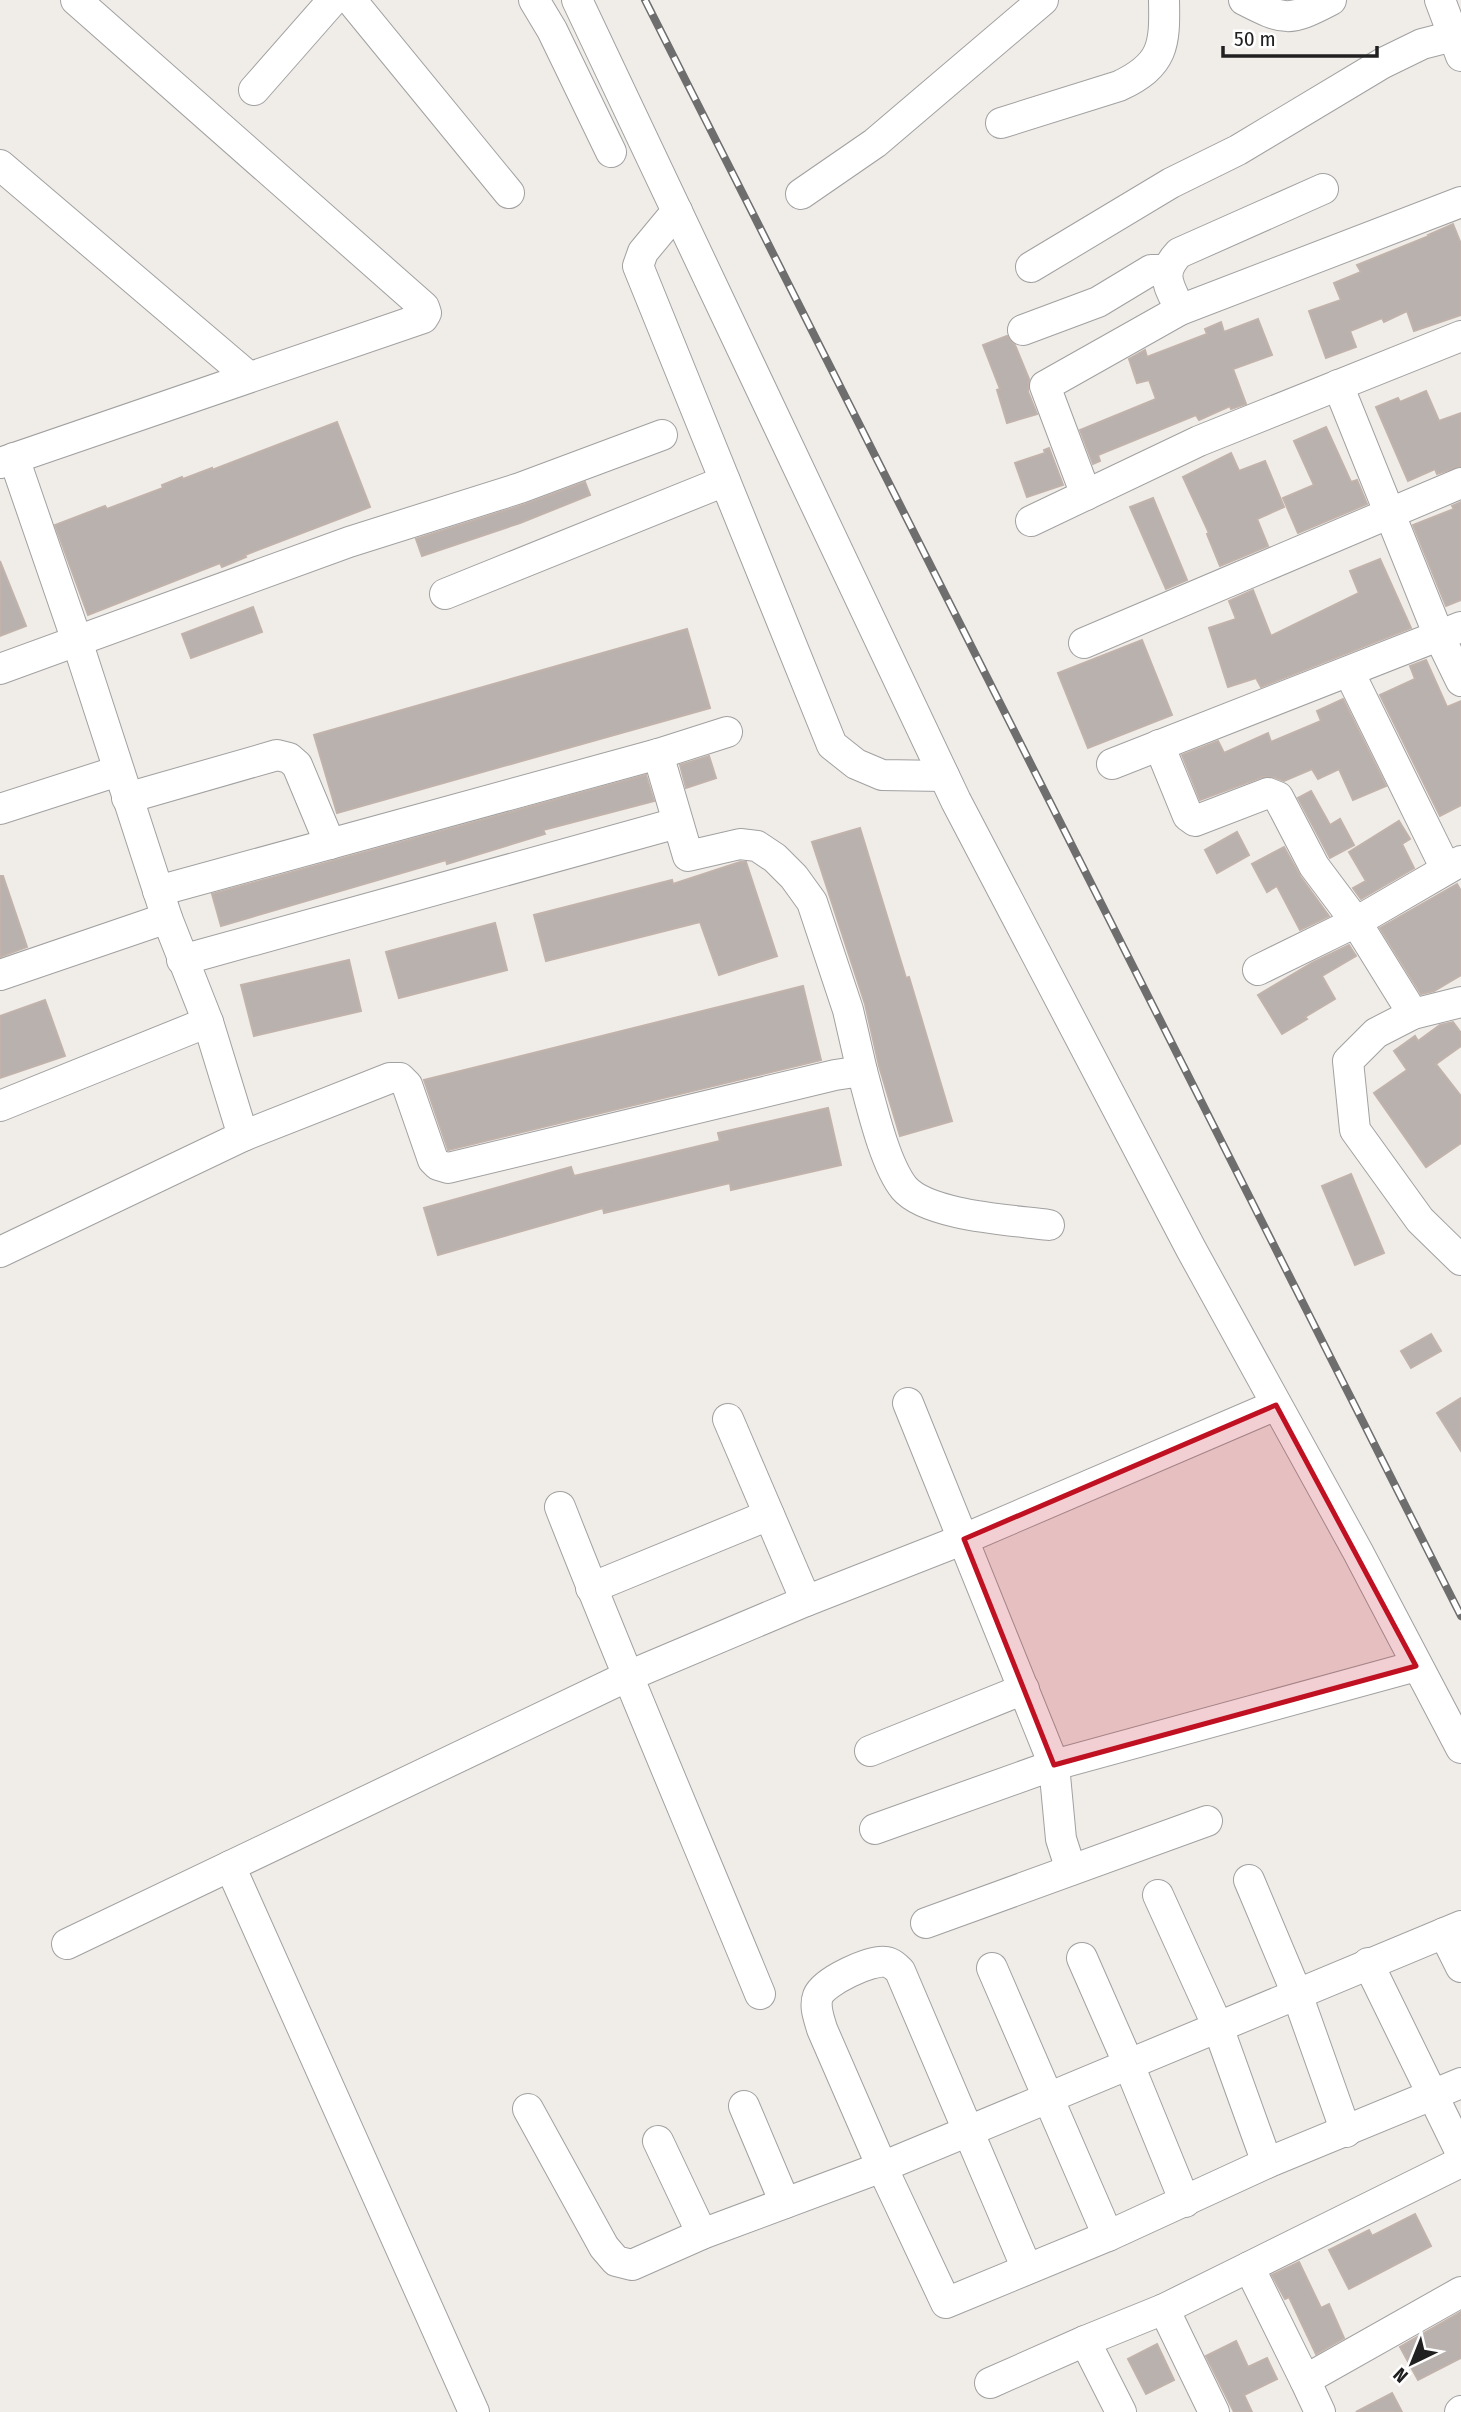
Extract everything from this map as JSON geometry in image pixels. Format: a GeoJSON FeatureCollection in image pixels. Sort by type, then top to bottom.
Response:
{"type":"FeatureCollection","features":[{"type":"Feature","properties":{"kind":"street"},"geometry":{"type":"LineString","coordinates":[[76,0],[424,307],[426,313],[423,318],[7,461],[77,641],[162,905],[208,1022],[243,1136]]}},
{"type":"Feature","properties":{"kind":"street"},"geometry":{"type":"LineString","coordinates":[[351,0],[509,194]]}},
{"type":"Feature","properties":{"kind":"street"},"geometry":{"type":"LineString","coordinates":[[534,0],[552,30],[611,152]]}},
{"type":"Feature","properties":{"kind":"street"},"geometry":{"type":"LineString","coordinates":[[578,0],[944,776],[1191,1249],[1358,1552],[1461,1748]]}},
{"type":"Feature","properties":{"kind":"street"},"geometry":{"type":"LineString","coordinates":[[801,194],[875,144],[1043,0]]}},
{"type":"Feature","properties":{"kind":"street"},"geometry":{"type":"LineString","coordinates":[[1001,123],[1135,79],[1159,54],[1164,34],[1164,0]]}},
{"type":"Feature","properties":{"kind":"street"},"geometry":{"type":"LineString","coordinates":[[1244,0],[1274,15],[1290,18],[1331,0]]}},
{"type":"Feature","properties":{"kind":"street"},"geometry":{"type":"LineString","coordinates":[[1031,267],[1171,183],[1238,150],[1383,63],[1422,44],[1459,42],[1440,0]]}},
{"type":"Feature","properties":{"kind":"street"},"geometry":{"type":"LineString","coordinates":[[254,90],[319,5]]}},
{"type":"Feature","properties":{"kind":"street"},"geometry":{"type":"LineString","coordinates":[[0,165],[249,377]]}},
{"type":"Feature","properties":{"kind":"street"},"geometry":{"type":"LineString","coordinates":[[1180,310],[1167,278],[1167,270],[1180,253],[1323,189]]}},
{"type":"Feature","properties":{"kind":"street"},"geometry":{"type":"LineString","coordinates":[[1086,495],[1045,386],[1180,310],[1461,202]]}},
{"type":"Feature","properties":{"kind":"street"},"geometry":{"type":"LineString","coordinates":[[677,211],[643,252],[638,267],[832,745],[856,764],[882,775],[944,776]]}},
{"type":"Feature","properties":{"kind":"street"},"geometry":{"type":"LineString","coordinates":[[1023,330],[1098,302],[1151,270],[1167,270]]}},
{"type":"Feature","properties":{"kind":"street"},"geometry":{"type":"LineString","coordinates":[[1031,521],[1199,441],[1461,336]]}},
{"type":"Feature","properties":{"kind":"street"},"geometry":{"type":"LineString","coordinates":[[1338,385],[1390,514],[1450,631],[1461,681]]}},
{"type":"Feature","properties":{"kind":"street"},"geometry":{"type":"LineString","coordinates":[[0,668],[349,542],[520,488],[662,435]]}},
{"type":"Feature","properties":{"kind":"street"},"geometry":{"type":"LineString","coordinates":[[445,594],[725,481]]}},
{"type":"Feature","properties":{"kind":"street"},"geometry":{"type":"LineString","coordinates":[[1084,643],[1461,483]]}},
{"type":"Feature","properties":{"kind":"street"},"geometry":{"type":"LineString","coordinates":[[1112,764],[1450,631]]}},
{"type":"Feature","properties":{"kind":"street"},"geometry":{"type":"LineString","coordinates":[[1258,970],[1356,922],[1454,865],[1349,672]]}},
{"type":"Feature","properties":{"kind":"street"},"geometry":{"type":"LineString","coordinates":[[0,975],[162,905],[330,844],[658,754],[727,732]]}},
{"type":"Feature","properties":{"kind":"street"},"geometry":{"type":"LineString","coordinates":[[1159,745],[1188,816],[1195,821],[1268,793],[1278,797],[1314,866],[1356,922],[1413,1013]]}},
{"type":"Feature","properties":{"kind":"street"},"geometry":{"type":"LineString","coordinates":[[658,754],[688,856],[740,844],[757,846],[775,858],[794,877],[812,902],[848,1010],[862,1071],[893,1168],[904,1187],[919,1200],[946,1210],[1049,1225]]}},
{"type":"Feature","properties":{"kind":"street"},"geometry":{"type":"LineString","coordinates":[[0,809],[277,755],[289,758],[297,765],[330,844]]}},
{"type":"Feature","properties":{"kind":"street"},"geometry":{"type":"LineString","coordinates":[[182,960],[677,824]]}},
{"type":"Feature","properties":{"kind":"street"},"geometry":{"type":"LineString","coordinates":[[1461,1002],[1413,1013],[1376,1033],[1348,1061],[1355,1130],[1420,1220],[1461,1260]]}},
{"type":"Feature","properties":{"kind":"street"},"geometry":{"type":"LineString","coordinates":[[0,1106],[208,1022]]}},
{"type":"Feature","properties":{"kind":"street"},"geometry":{"type":"LineString","coordinates":[[0,1252],[243,1136],[390,1078],[400,1078],[407,1084],[433,1160],[448,1168],[835,1074],[862,1071]]}},
{"type":"Feature","properties":{"kind":"street"},"geometry":{"type":"LineString","coordinates":[[908,1403],[1054,1765],[1061,1839],[1071,1870]]}},
{"type":"Feature","properties":{"kind":"street"},"geometry":{"type":"LineString","coordinates":[[67,1944],[626,1677],[806,1601],[964,1539],[1276,1405]]}},
{"type":"Feature","properties":{"kind":"street"},"geometry":{"type":"LineString","coordinates":[[728,1419],[806,1601]]}},
{"type":"Feature","properties":{"kind":"street"},"geometry":{"type":"LineString","coordinates":[[560,1507],[626,1677],[657,1744],[760,1994]]}},
{"type":"Feature","properties":{"kind":"street"},"geometry":{"type":"LineString","coordinates":[[591,1588],[769,1515]]}},
{"type":"Feature","properties":{"kind":"street"},"geometry":{"type":"LineString","coordinates":[[875,1829],[1054,1765],[1416,1666]]}},
{"type":"Feature","properties":{"kind":"street"},"geometry":{"type":"LineString","coordinates":[[870,1751],[1024,1689]]}},
{"type":"Feature","properties":{"kind":"street"},"geometry":{"type":"LineString","coordinates":[[926,1923],[1208,1821]]}},
{"type":"Feature","properties":{"kind":"street"},"geometry":{"type":"LineString","coordinates":[[230,1866],[474,2412]]}},
{"type":"Feature","properties":{"kind":"street"},"geometry":{"type":"LineString","coordinates":[[1249,1880],[1297,1994],[1346,2132]]}},
{"type":"Feature","properties":{"kind":"street"},"geometry":{"type":"LineString","coordinates":[[1158,1895],[1218,2027],[1267,2163]]}},
{"type":"Feature","properties":{"kind":"street"},"geometry":{"type":"LineString","coordinates":[[527,2109],[604,2247],[616,2261],[632,2265],[702,2234],[968,2132],[1453,1929],[1461,1967]]}},
{"type":"Feature","properties":{"kind":"street"},"geometry":{"type":"LineString","coordinates":[[1082,1958],[1185,2202]]}},
{"type":"Feature","properties":{"kind":"street"},"geometry":{"type":"LineString","coordinates":[[1027,2269],[900,1971],[894,1965],[883,1961],[835,1978],[819,1993],[816,2005],[822,2029],[882,2167],[946,2303],[1108,2236],[1267,2163],[1461,2083]]}},
{"type":"Feature","properties":{"kind":"street"},"geometry":{"type":"LineString","coordinates":[[1368,1963],[1461,2153]]}},
{"type":"Feature","properties":{"kind":"street"},"geometry":{"type":"LineString","coordinates":[[992,1968],[1108,2236]]}},
{"type":"Feature","properties":{"kind":"street"},"geometry":{"type":"LineString","coordinates":[[744,2106],[785,2203]]}},
{"type":"Feature","properties":{"kind":"street"},"geometry":{"type":"LineString","coordinates":[[659,2140],[702,2234]]}},
{"type":"Feature","properties":{"kind":"street"},"geometry":{"type":"LineString","coordinates":[[990,2383],[1164,2309],[1461,2162]]}},
{"type":"Feature","properties":{"kind":"street"},"geometry":{"type":"LineString","coordinates":[[1249,2267],[1320,2412]]}},
{"type":"Feature","properties":{"kind":"street"},"geometry":{"type":"LineString","coordinates":[[1305,2380],[1461,2292]]}},
{"type":"Feature","properties":{"kind":"street"},"geometry":{"type":"LineString","coordinates":[[1164,2309],[1214,2412]]}},
{"type":"Feature","properties":{"kind":"street"},"geometry":{"type":"LineString","coordinates":[[1085,2341],[1121,2412]]}},
{"type":"Feature","properties":{"kind":"highlighted area"},"geometry":{"type":"Polygon","coordinates":[[[1276,1405],[1416,1666],[1054,1765],[964,1539],[1276,1405]]]}},
{"type":"Feature","properties":{"kind":"building"},"geometry":{"type":"Polygon","coordinates":[[[1453,224],[1461,244],[1461,315],[1414,331],[1407,311],[1384,322],[1382,318],[1350,331],[1356,347],[1326,358],[1309,311],[1341,300],[1334,283],[1361,272],[1357,265],[1453,224]]]}},
{"type":"Feature","properties":{"kind":"building"},"geometry":{"type":"Polygon","coordinates":[[[1258,319],[1272,355],[1233,369],[1246,404],[1231,409],[1230,406],[1199,420],[1196,415],[1098,455],[1100,461],[1093,464],[1080,430],[1156,399],[1149,380],[1137,383],[1129,359],[1145,350],[1147,357],[1207,334],[1205,329],[1221,322],[1224,332],[1258,319]]]}},
{"type":"Feature","properties":{"kind":"building"},"geometry":{"type":"Polygon","coordinates":[[[1007,336],[1015,345],[1029,379],[1028,392],[1037,414],[1007,423],[997,390],[1000,389],[983,345],[1007,336]]]}},
{"type":"Feature","properties":{"kind":"building"},"geometry":{"type":"Polygon","coordinates":[[[1426,391],[1439,421],[1461,413],[1461,466],[1437,474],[1435,469],[1408,481],[1376,407],[1398,398],[1400,402],[1426,391]]]}},
{"type":"Feature","properties":{"kind":"building"},"geometry":{"type":"Polygon","coordinates":[[[337,422],[370,507],[245,555],[246,557],[222,567],[220,563],[88,615],[55,525],[105,506],[107,509],[163,488],[162,485],[182,477],[183,479],[212,470],[337,422]]]}},
{"type":"Feature","properties":{"kind":"building"},"geometry":{"type":"Polygon","coordinates":[[[1326,427],[1351,482],[1357,480],[1367,504],[1298,533],[1283,498],[1314,485],[1294,441],[1326,427]]]}},
{"type":"Feature","properties":{"kind":"building"},"geometry":{"type":"Polygon","coordinates":[[[1049,448],[1063,485],[1027,497],[1015,463],[1045,453],[1044,450],[1049,448]]]}},
{"type":"Feature","properties":{"kind":"building"},"geometry":{"type":"Polygon","coordinates":[[[1231,453],[1239,471],[1265,461],[1284,507],[1257,519],[1268,546],[1220,566],[1207,534],[1209,533],[1183,477],[1231,453]]]}},
{"type":"Feature","properties":{"kind":"building"},"geometry":{"type":"Polygon","coordinates":[[[585,482],[590,495],[520,523],[422,556],[416,539],[585,482]]]}},
{"type":"Feature","properties":{"kind":"building"},"geometry":{"type":"Polygon","coordinates":[[[1153,498],[1187,580],[1166,589],[1130,507],[1153,498]]]}},
{"type":"Feature","properties":{"kind":"building"},"geometry":{"type":"Polygon","coordinates":[[[1461,502],[1461,600],[1446,606],[1413,525],[1454,509],[1452,506],[1461,502]]]}},
{"type":"Feature","properties":{"kind":"building"},"geometry":{"type":"Polygon","coordinates":[[[1380,559],[1411,628],[1261,687],[1256,678],[1228,687],[1209,628],[1236,619],[1229,601],[1253,590],[1271,636],[1359,593],[1350,571],[1380,559]]]}},
{"type":"Feature","properties":{"kind":"building"},"geometry":{"type":"Polygon","coordinates":[[[0,561],[26,626],[0,636],[0,561]]]}},
{"type":"Feature","properties":{"kind":"building"},"geometry":{"type":"Polygon","coordinates":[[[253,607],[262,632],[191,658],[182,634],[253,607]]]}},
{"type":"Feature","properties":{"kind":"building"},"geometry":{"type":"Polygon","coordinates":[[[687,629],[710,708],[337,813],[314,735],[687,629]]]}},
{"type":"Feature","properties":{"kind":"building"},"geometry":{"type":"Polygon","coordinates":[[[1142,640],[1172,715],[1088,748],[1058,673],[1142,640]]]}},
{"type":"Feature","properties":{"kind":"building"},"geometry":{"type":"Polygon","coordinates":[[[1426,660],[1447,707],[1461,701],[1461,805],[1440,816],[1380,695],[1415,679],[1410,666],[1426,660]]]}},
{"type":"Feature","properties":{"kind":"building"},"geometry":{"type":"Polygon","coordinates":[[[1343,699],[1386,786],[1353,800],[1339,769],[1318,779],[1312,769],[1284,781],[1274,777],[1262,777],[1200,800],[1182,755],[1218,741],[1224,753],[1268,733],[1271,742],[1321,721],[1317,711],[1343,699]]]}},
{"type":"Feature","properties":{"kind":"building"},"geometry":{"type":"Polygon","coordinates":[[[709,756],[716,778],[686,788],[680,765],[709,756]]]}},
{"type":"Feature","properties":{"kind":"building"},"geometry":{"type":"Polygon","coordinates":[[[646,775],[654,801],[543,830],[545,834],[447,864],[446,860],[221,926],[212,894],[646,775]]]}},
{"type":"Feature","properties":{"kind":"building"},"geometry":{"type":"Polygon","coordinates":[[[1311,791],[1330,825],[1340,819],[1354,845],[1330,858],[1298,798],[1311,791]]]}},
{"type":"Feature","properties":{"kind":"building"},"geometry":{"type":"Polygon","coordinates":[[[1399,821],[1410,839],[1402,844],[1414,868],[1361,899],[1353,888],[1366,881],[1349,852],[1399,821]]]}},
{"type":"Feature","properties":{"kind":"building"},"geometry":{"type":"Polygon","coordinates":[[[860,828],[906,978],[909,977],[952,1121],[900,1136],[879,1066],[865,1004],[812,842],[860,828]]]}},
{"type":"Feature","properties":{"kind":"building"},"geometry":{"type":"Polygon","coordinates":[[[1237,832],[1249,855],[1217,873],[1205,850],[1237,832]]]}},
{"type":"Feature","properties":{"kind":"building"},"geometry":{"type":"Polygon","coordinates":[[[1284,847],[1300,876],[1329,916],[1300,930],[1277,886],[1267,892],[1252,864],[1284,847]]]}},
{"type":"Feature","properties":{"kind":"building"},"geometry":{"type":"Polygon","coordinates":[[[746,862],[777,956],[719,975],[700,922],[546,961],[534,915],[672,880],[673,884],[746,862]]]}},
{"type":"Feature","properties":{"kind":"building"},"geometry":{"type":"Polygon","coordinates":[[[0,876],[3,876],[27,947],[0,957],[0,876]]]}},
{"type":"Feature","properties":{"kind":"building"},"geometry":{"type":"Polygon","coordinates":[[[1457,884],[1461,891],[1461,975],[1434,991],[1421,994],[1380,928],[1457,884]]]}},
{"type":"Feature","properties":{"kind":"building"},"geometry":{"type":"Polygon","coordinates":[[[495,923],[507,970],[399,998],[386,952],[495,923]]]}},
{"type":"Feature","properties":{"kind":"building"},"geometry":{"type":"Polygon","coordinates":[[[1349,945],[1356,956],[1322,976],[1335,999],[1282,1034],[1258,995],[1349,945]]]}},
{"type":"Feature","properties":{"kind":"building"},"geometry":{"type":"Polygon","coordinates":[[[349,960],[361,1011],[254,1036],[241,985],[349,960]]]}},
{"type":"Feature","properties":{"kind":"building"},"geometry":{"type":"Polygon","coordinates":[[[803,986],[821,1060],[448,1150],[424,1080],[803,986]]]}},
{"type":"Feature","properties":{"kind":"building"},"geometry":{"type":"Polygon","coordinates":[[[45,1000],[65,1056],[0,1078],[0,1016],[45,1000]]]}},
{"type":"Feature","properties":{"kind":"building"},"geometry":{"type":"Polygon","coordinates":[[[1453,1022],[1461,1033],[1461,1046],[1436,1064],[1461,1096],[1461,1143],[1426,1167],[1374,1093],[1407,1070],[1394,1051],[1415,1036],[1418,1041],[1440,1025],[1453,1022]]]}},
{"type":"Feature","properties":{"kind":"building"},"geometry":{"type":"Polygon","coordinates":[[[828,1108],[841,1165],[731,1190],[730,1183],[604,1213],[603,1208],[438,1255],[424,1208],[571,1167],[574,1176],[720,1141],[718,1133],[828,1108]]]}},
{"type":"Feature","properties":{"kind":"building"},"geometry":{"type":"Polygon","coordinates":[[[1351,1174],[1384,1253],[1355,1265],[1322,1186],[1351,1174]]]}},
{"type":"Feature","properties":{"kind":"building"},"geometry":{"type":"Polygon","coordinates":[[[1431,1334],[1441,1351],[1411,1368],[1401,1351],[1431,1334]]]}},
{"type":"Feature","properties":{"kind":"building"},"geometry":{"type":"Polygon","coordinates":[[[1461,1398],[1461,1451],[1437,1413],[1461,1398]]]}},
{"type":"Feature","properties":{"kind":"building"},"geometry":{"type":"Polygon","coordinates":[[[1415,2214],[1431,2246],[1349,2289],[1329,2250],[1369,2230],[1372,2236],[1415,2214]]]}},
{"type":"Feature","properties":{"kind":"building"},"geometry":{"type":"Polygon","coordinates":[[[1299,2262],[1321,2308],[1329,2304],[1344,2338],[1316,2354],[1289,2297],[1285,2299],[1272,2275],[1299,2262]]]}},
{"type":"Feature","properties":{"kind":"building"},"geometry":{"type":"Polygon","coordinates":[[[1461,2312],[1461,2358],[1418,2380],[1400,2347],[1461,2312]]]}},
{"type":"Feature","properties":{"kind":"building"},"geometry":{"type":"Polygon","coordinates":[[[1236,2341],[1248,2367],[1267,2358],[1277,2379],[1244,2395],[1252,2412],[1234,2412],[1206,2356],[1236,2341]]]}},
{"type":"Feature","properties":{"kind":"building"},"geometry":{"type":"Polygon","coordinates":[[[1157,2344],[1174,2380],[1146,2394],[1128,2359],[1157,2344]]]}},
{"type":"Feature","properties":{"kind":"building"},"geometry":{"type":"Polygon","coordinates":[[[1392,2393],[1402,2412],[1356,2412],[1392,2393]]]}},
{"type":"Feature","properties":{"kind":"railway"},"geometry":{"type":"LineString","coordinates":[[645,0],[1461,1616]]}}]}
